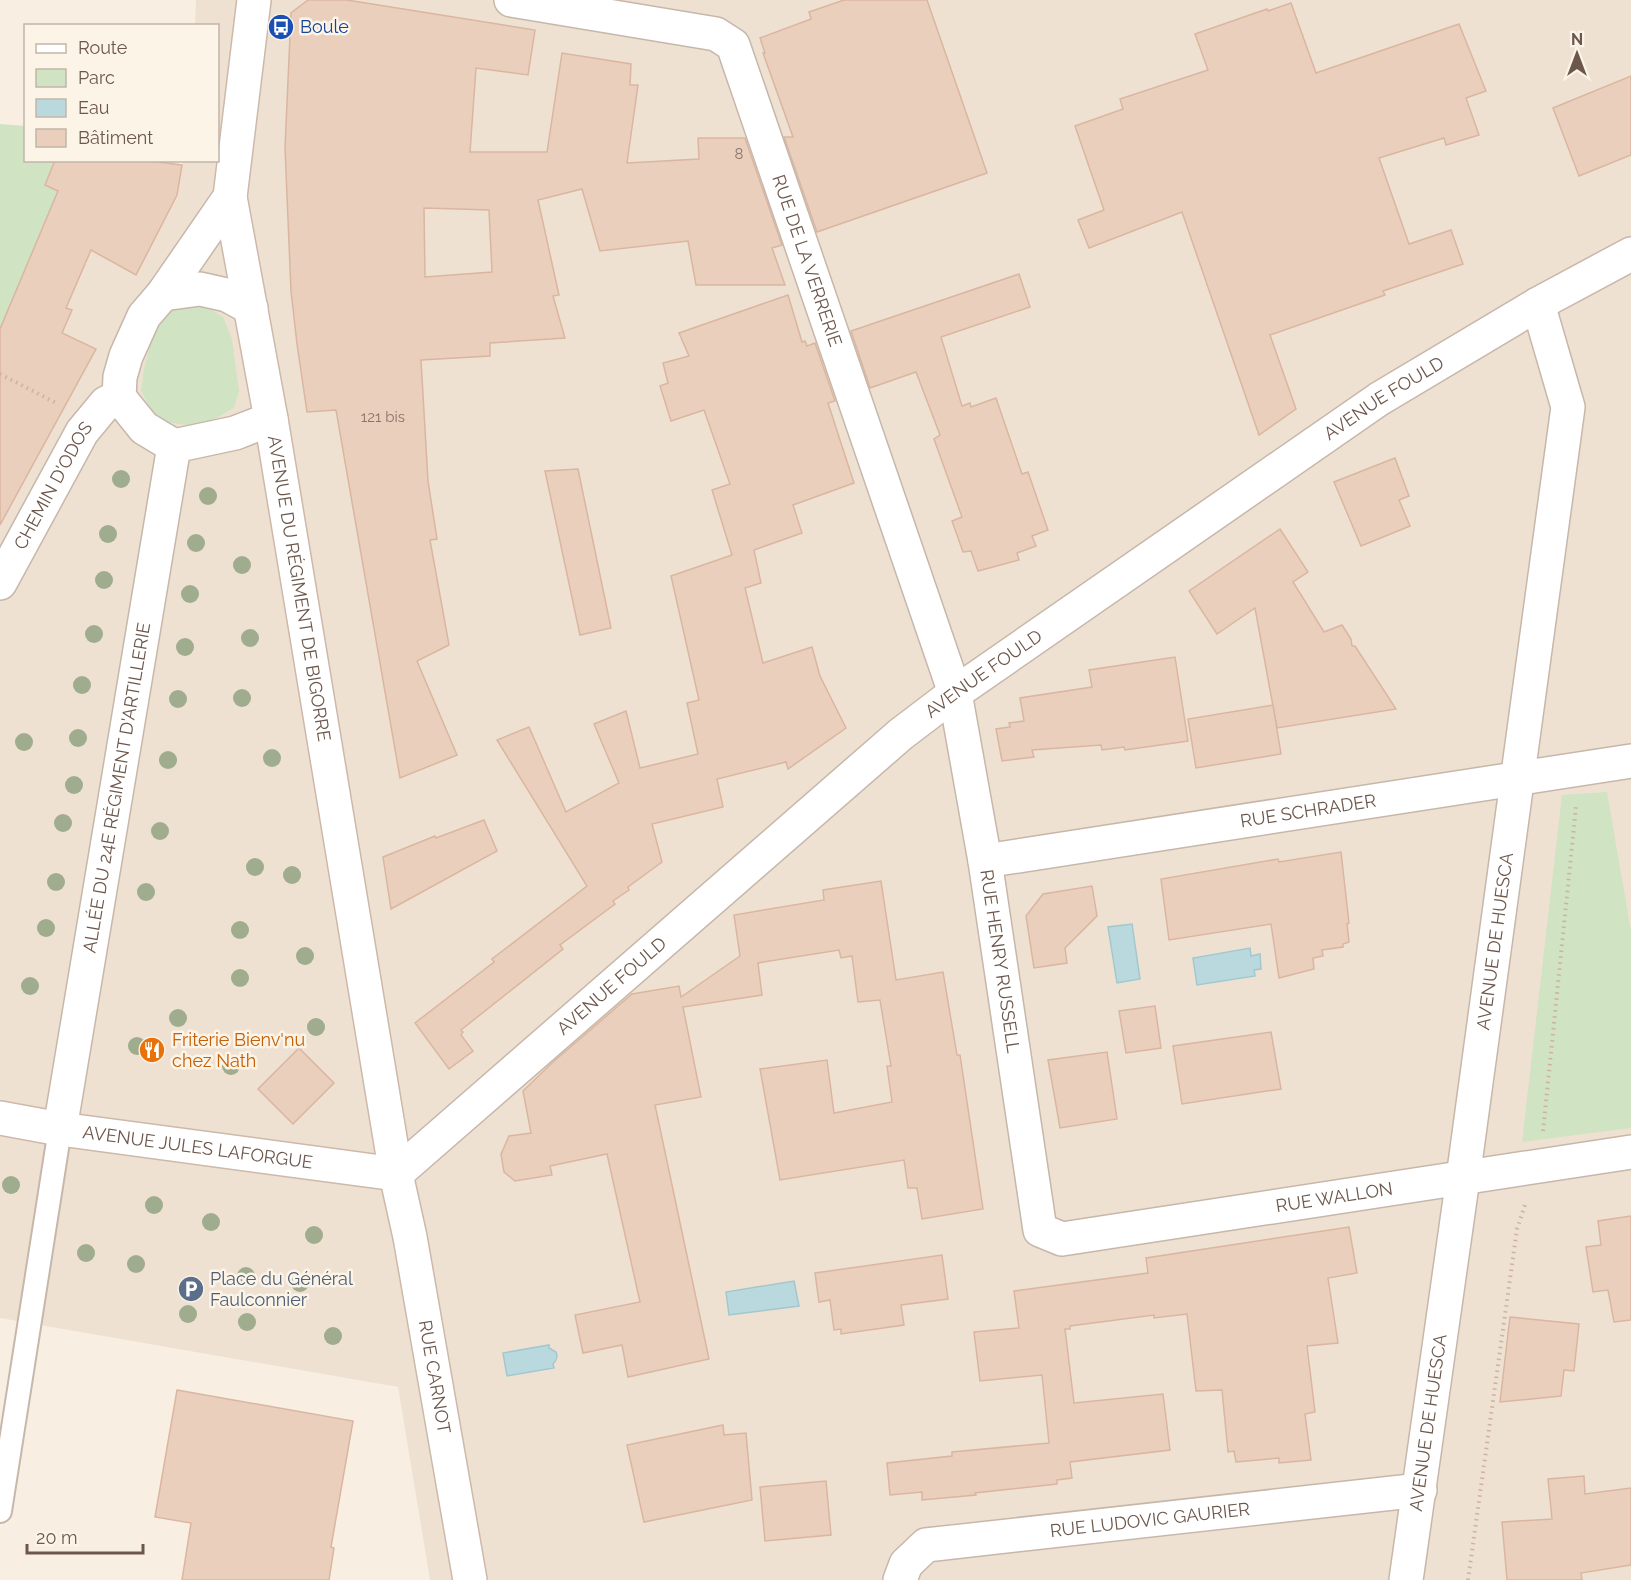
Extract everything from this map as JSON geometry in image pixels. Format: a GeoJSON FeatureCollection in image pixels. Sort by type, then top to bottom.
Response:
{"type":"FeatureCollection","features":[{"type":"Feature","properties":{"kind":"street","name":"AVENUE DU RÉGIMENT DE BIGORRE"},"geometry":{"type":"LineString","coordinates":[[254,0],[230,197],[271,419],[396,1174]]}},
{"type":"Feature","properties":{"kind":"street","name":"RUE DE LA VERRERIE"},"geometry":{"type":"LineString","coordinates":[[511,0],[717,34],[733,45],[955,693]]}},
{"type":"Feature","properties":{"kind":"street"},"geometry":{"type":"LineString","coordinates":[[230,197],[163,294],[144,316],[126,356],[120,377],[119,397],[144,428],[174,446],[235,434],[271,419]]}},
{"type":"Feature","properties":{"kind":"street","name":"AVENUE FOULD"},"geometry":{"type":"LineString","coordinates":[[396,1174],[901,734],[955,693],[1379,399],[1538,304],[1631,254]]}},
{"type":"Feature","properties":{"kind":"street"},"geometry":{"type":"LineString","coordinates":[[163,294],[201,289],[227,296],[251,308]]}},
{"type":"Feature","properties":{"kind":"street","name":"AVENUE DE HUESCA"},"geometry":{"type":"LineString","coordinates":[[1406,1580],[1568,407],[1538,304]]}},
{"type":"Feature","properties":{"kind":"street","name":"CHEMIN D'ODOS"},"geometry":{"type":"LineString","coordinates":[[0,584],[82,432],[106,403],[119,397]]}},
{"type":"Feature","properties":{"kind":"street","name":"ALLÉE DU 24E RÉGIMENT D'ARTILLERIE"},"geometry":{"type":"LineString","coordinates":[[60,1129],[174,446]]}},
{"type":"Feature","properties":{"kind":"street","name":"RUE HENRY RUSSELL"},"geometry":{"type":"LineString","coordinates":[[955,693],[984,861],[1040,1230]]}},
{"type":"Feature","properties":{"kind":"street","name":"RUE SCHRADER"},"geometry":{"type":"LineString","coordinates":[[984,861],[1631,761]]}},
{"type":"Feature","properties":{"kind":"street","name":"AVENUE JULES LAFORGUE"},"geometry":{"type":"LineString","coordinates":[[0,1118],[60,1129],[396,1174]]}},
{"type":"Feature","properties":{"kind":"street","name":"RUE WALLON"},"geometry":{"type":"LineString","coordinates":[[1040,1230],[1062,1239],[1631,1152]]}},
{"type":"Feature","properties":{"kind":"street","name":"RUE CARNOT"},"geometry":{"type":"LineString","coordinates":[[396,1174],[410,1237],[470,1580]]}},
{"type":"Feature","properties":{"kind":"street","name":"RUE LUDOVIC GAURIER"},"geometry":{"type":"LineString","coordinates":[[900,1580],[906,1564],[926,1545],[1420,1490]]}},
{"type":"Feature","properties":{"kind":"lane"},"geometry":{"type":"LineString","coordinates":[[0,1511],[60,1129]]}},
{"type":"Feature","properties":{"kind":"path"},"geometry":{"type":"LineString","coordinates":[[0,374],[91,422]]}},
{"type":"Feature","properties":{"kind":"shaded area"},"geometry":{"type":"Polygon","coordinates":[[[196,0],[1631,0],[1631,1580],[430,1580],[398,1387],[0,1318],[0,330],[183,162],[219,162],[219,24],[195,24],[196,0]]]}},
{"type":"Feature","properties":{"kind":"green space"},"geometry":{"type":"Polygon","coordinates":[[[0,124],[24,126],[24,162],[71,162],[0,330],[0,124]]]}},
{"type":"Feature","properties":{"kind":"green space"},"geometry":{"type":"Polygon","coordinates":[[[193,305],[209,308],[223,317],[232,339],[239,391],[234,408],[201,425],[185,425],[167,422],[153,413],[141,391],[144,368],[155,329],[168,311],[193,305]]]}},
{"type":"Feature","properties":{"kind":"green space"},"geometry":{"type":"Polygon","coordinates":[[[1607,792],[1631,931],[1631,1128],[1522,1142],[1562,795],[1607,792]]]}},
{"type":"Feature","properties":{"kind":"water"},"geometry":{"type":"Polygon","coordinates":[[[1132,924],[1140,979],[1117,983],[1108,927],[1132,924]]]}},
{"type":"Feature","properties":{"kind":"water"},"geometry":{"type":"Polygon","coordinates":[[[1250,948],[1251,956],[1260,954],[1261,969],[1254,970],[1255,976],[1197,985],[1193,958],[1250,948]]]}},
{"type":"Feature","properties":{"kind":"water"},"geometry":{"type":"Polygon","coordinates":[[[794,1281],[799,1306],[729,1315],[726,1292],[794,1281]]]}},
{"type":"Feature","properties":{"kind":"water"},"geometry":{"type":"Polygon","coordinates":[[[549,1345],[549,1348],[557,1354],[553,1364],[554,1368],[507,1376],[503,1353],[549,1345]]]}},
{"type":"Feature","properties":{"kind":"building"},"geometry":{"type":"Polygon","coordinates":[[[308,0],[347,0],[535,30],[528,75],[476,68],[470,152],[547,152],[562,53],[631,64],[630,85],[638,85],[627,163],[699,159],[698,138],[745,138],[782,245],[772,248],[785,285],[696,285],[688,241],[600,251],[582,189],[538,200],[559,295],[553,296],[565,338],[490,343],[490,356],[421,360],[428,481],[437,539],[430,540],[449,645],[417,661],[457,755],[400,778],[336,410],[307,412],[297,344],[291,291],[285,148],[291,13],[308,0]],[[424,208],[425,277],[492,272],[489,210],[424,208]]]}},
{"type":"Feature","properties":{"kind":"building"},"geometry":{"type":"Polygon","coordinates":[[[844,0],[927,0],[987,173],[817,232],[784,137],[793,137],[763,53],[765,53],[760,38],[811,19],[809,12],[844,0]]]}},
{"type":"Feature","properties":{"kind":"building"},"geometry":{"type":"Polygon","coordinates":[[[1291,3],[1316,73],[1459,24],[1486,91],[1466,98],[1479,135],[1446,145],[1444,138],[1379,158],[1409,244],[1451,230],[1463,264],[1383,291],[1385,295],[1270,335],[1296,409],[1259,435],[1182,212],[1089,248],[1078,220],[1104,210],[1075,126],[1123,109],[1120,99],[1208,70],[1195,34],[1291,3]]]}},
{"type":"Feature","properties":{"kind":"building"},"geometry":{"type":"Polygon","coordinates":[[[1631,76],[1631,155],[1579,176],[1553,108],[1631,76]]]}},
{"type":"Feature","properties":{"kind":"building"},"geometry":{"type":"Polygon","coordinates":[[[54,162],[157,162],[182,165],[177,195],[136,275],[91,250],[66,308],[72,310],[62,333],[96,349],[0,525],[0,329],[58,191],[45,185],[54,162]]]}},
{"type":"Feature","properties":{"kind":"building"},"geometry":{"type":"Polygon","coordinates":[[[1019,274],[1030,307],[941,337],[962,406],[970,403],[971,407],[996,398],[1022,474],[1028,472],[1048,530],[1032,536],[1036,546],[1017,553],[1019,560],[978,571],[971,551],[963,552],[952,521],[962,517],[934,439],[940,435],[916,372],[870,388],[851,331],[1019,274]]]}},
{"type":"Feature","properties":{"kind":"building"},"geometry":{"type":"Polygon","coordinates":[[[788,295],[802,342],[805,341],[807,346],[815,343],[835,401],[828,403],[854,483],[793,505],[802,533],[754,550],[761,583],[745,588],[763,663],[812,647],[820,676],[846,728],[788,769],[786,762],[717,779],[723,807],[652,824],[662,862],[628,887],[629,890],[613,901],[615,904],[560,945],[563,949],[461,1030],[463,1032],[461,1035],[473,1051],[449,1069],[415,1023],[494,962],[492,959],[587,886],[497,740],[529,727],[566,812],[619,783],[594,724],[626,711],[640,768],[698,754],[687,703],[699,700],[671,576],[732,555],[712,490],[730,484],[704,410],[671,421],[660,386],[668,383],[663,363],[689,356],[679,333],[788,295]]]}},
{"type":"Feature","properties":{"kind":"building"},"geometry":{"type":"Polygon","coordinates":[[[1395,458],[1409,496],[1399,500],[1410,526],[1361,546],[1334,482],[1395,458]]]}},
{"type":"Feature","properties":{"kind":"building"},"geometry":{"type":"Polygon","coordinates":[[[578,469],[611,628],[580,635],[545,471],[578,469]]]}},
{"type":"Feature","properties":{"kind":"building"},"geometry":{"type":"Polygon","coordinates":[[[1280,529],[1308,572],[1293,582],[1324,632],[1342,625],[1351,639],[1352,646],[1355,646],[1396,709],[1277,728],[1255,608],[1217,634],[1189,591],[1280,529]]]}},
{"type":"Feature","properties":{"kind":"building"},"geometry":{"type":"Polygon","coordinates":[[[1175,657],[1188,741],[1125,750],[1124,747],[1102,750],[1101,745],[1032,750],[1034,757],[1002,761],[996,729],[1010,727],[1009,723],[1024,721],[1020,698],[1092,687],[1089,670],[1175,657]]]}},
{"type":"Feature","properties":{"kind":"building"},"geometry":{"type":"Polygon","coordinates":[[[1273,705],[1281,754],[1196,768],[1188,719],[1273,705]]]}},
{"type":"Feature","properties":{"kind":"building"},"geometry":{"type":"Polygon","coordinates":[[[484,820],[497,851],[391,909],[383,857],[435,836],[436,838],[484,820]]]}},
{"type":"Feature","properties":{"kind":"building"},"geometry":{"type":"Polygon","coordinates":[[[1341,852],[1349,942],[1343,944],[1343,947],[1322,950],[1323,956],[1313,958],[1314,969],[1279,978],[1271,924],[1169,940],[1161,879],[1278,859],[1279,862],[1341,852]]]}},
{"type":"Feature","properties":{"kind":"building"},"geometry":{"type":"Polygon","coordinates":[[[881,881],[896,980],[943,972],[957,1055],[960,1055],[983,1209],[922,1219],[917,1188],[908,1188],[904,1160],[780,1180],[760,1069],[827,1060],[834,1113],[892,1102],[887,1066],[891,1066],[880,1000],[858,1002],[852,956],[841,958],[839,950],[758,963],[762,995],[683,1007],[701,1097],[655,1105],[709,1359],[628,1377],[622,1345],[583,1353],[575,1315],[640,1302],[607,1154],[550,1166],[552,1175],[515,1181],[504,1172],[501,1154],[509,1136],[531,1133],[523,1091],[632,994],[679,986],[681,997],[740,956],[734,915],[824,900],[823,890],[881,881]]]}},
{"type":"Feature","properties":{"kind":"building"},"geometry":{"type":"Polygon","coordinates":[[[1092,886],[1097,916],[1065,948],[1067,963],[1034,968],[1026,916],[1043,894],[1092,886]]]}},
{"type":"Feature","properties":{"kind":"building"},"geometry":{"type":"Polygon","coordinates":[[[1155,1006],[1161,1048],[1126,1053],[1119,1011],[1155,1006]]]}},
{"type":"Feature","properties":{"kind":"building"},"geometry":{"type":"Polygon","coordinates":[[[1271,1032],[1281,1089],[1182,1104],[1173,1046],[1271,1032]]]}},
{"type":"Feature","properties":{"kind":"building"},"geometry":{"type":"Polygon","coordinates":[[[299,1048],[334,1083],[293,1124],[258,1089],[299,1048]]]}},
{"type":"Feature","properties":{"kind":"building"},"geometry":{"type":"Polygon","coordinates":[[[1107,1052],[1117,1119],[1060,1128],[1048,1060],[1107,1052]]]}},
{"type":"Feature","properties":{"kind":"building"},"geometry":{"type":"Polygon","coordinates":[[[1631,1216],[1631,1320],[1614,1322],[1608,1290],[1593,1292],[1586,1247],[1601,1245],[1598,1221],[1631,1216]]]}},
{"type":"Feature","properties":{"kind":"building"},"geometry":{"type":"Polygon","coordinates":[[[1349,1227],[1357,1273],[1328,1278],[1338,1343],[1307,1346],[1315,1412],[1305,1414],[1311,1460],[1279,1463],[1279,1458],[1236,1462],[1234,1451],[1228,1452],[1222,1390],[1196,1391],[1187,1314],[1154,1318],[1154,1315],[1070,1326],[1070,1329],[1065,1329],[1074,1403],[1163,1394],[1170,1450],[1070,1462],[1072,1478],[1057,1480],[1057,1484],[922,1500],[922,1492],[890,1495],[887,1463],[952,1456],[952,1452],[1049,1443],[1042,1375],[980,1381],[974,1332],[1019,1328],[1014,1291],[1148,1273],[1146,1258],[1349,1227]]]}},
{"type":"Feature","properties":{"kind":"building"},"geometry":{"type":"Polygon","coordinates":[[[942,1255],[948,1299],[901,1305],[904,1325],[841,1334],[841,1329],[834,1330],[830,1300],[819,1302],[815,1273],[942,1255]]]}},
{"type":"Feature","properties":{"kind":"building"},"geometry":{"type":"Polygon","coordinates":[[[1510,1317],[1579,1324],[1574,1371],[1564,1370],[1561,1396],[1500,1402],[1510,1317]]]}},
{"type":"Feature","properties":{"kind":"building"},"geometry":{"type":"Polygon","coordinates":[[[177,1390],[353,1421],[331,1547],[334,1548],[329,1580],[182,1580],[191,1523],[155,1517],[177,1390]]]}},
{"type":"Feature","properties":{"kind":"building"},"geometry":{"type":"Polygon","coordinates":[[[723,1425],[724,1435],[746,1433],[752,1500],[644,1522],[627,1445],[723,1425]]]}},
{"type":"Feature","properties":{"kind":"building"},"geometry":{"type":"Polygon","coordinates":[[[1584,1476],[1585,1494],[1631,1488],[1631,1565],[1581,1573],[1582,1580],[1507,1580],[1502,1522],[1552,1519],[1548,1479],[1584,1476]]]}},
{"type":"Feature","properties":{"kind":"building"},"geometry":{"type":"Polygon","coordinates":[[[826,1481],[831,1535],[765,1541],[760,1487],[826,1481]]]}},
{"type":"Feature","properties":{"kind":"place","name":"Boule"},"geometry":{"type":"Point","coordinates":[281,27]}},
{"type":"Feature","properties":{"kind":"place","name":"Friterie Bienv'nu chez Nath"},"geometry":{"type":"Point","coordinates":[152,1050]}},
{"type":"Feature","properties":{"kind":"place","name":"Place du Général Faulconnier"},"geometry":{"type":"Point","coordinates":[191,1289]}}]}
